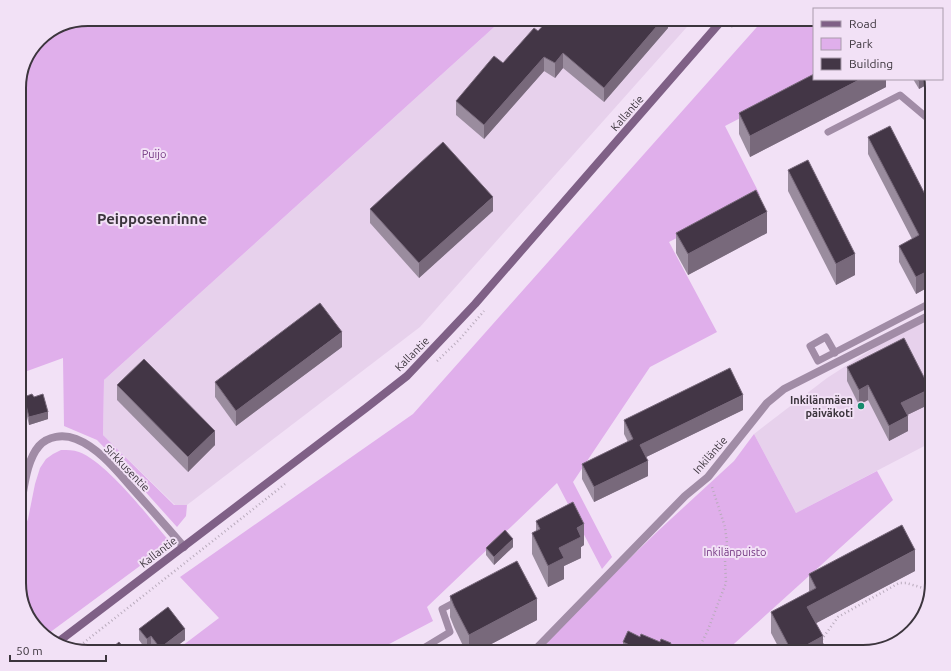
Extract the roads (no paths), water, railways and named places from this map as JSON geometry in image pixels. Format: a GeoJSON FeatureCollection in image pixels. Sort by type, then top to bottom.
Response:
{"type":"FeatureCollection","features":[{"type":"Feature","properties":{"kind":"main road","name":"Kallantie"},"geometry":{"type":"LineString","coordinates":[[62,639],[407,376],[475,304],[717,26]]}},
{"type":"Feature","properties":{"kind":"street","name":"Inkiläntie"},"geometry":{"type":"LineString","coordinates":[[540,645],[674,507],[708,477],[767,403],[784,389],[925,318]]}},
{"type":"Feature","properties":{"kind":"street","name":"Sirkkusentie"},"geometry":{"type":"LineString","coordinates":[[26,479],[33,456],[39,446],[56,436],[76,439],[96,451],[117,471],[184,546]]}},
{"type":"Feature","properties":{"kind":"lane"},"geometry":{"type":"LineString","coordinates":[[828,132],[900,95],[925,116]]}},
{"type":"Feature","properties":{"kind":"lane"},"geometry":{"type":"LineString","coordinates":[[835,352],[925,306]]}},
{"type":"Feature","properties":{"kind":"lane"},"geometry":{"type":"LineString","coordinates":[[429,645],[450,632],[442,609],[461,599]]}},
{"type":"Feature","properties":{"kind":"place","name":"Inkilänmäen päiväkoti"},"geometry":{"type":"Point","coordinates":[861,406]}},
{"type":"Feature","properties":{"kind":"district","name":"Peipposenrinne"},"geometry":{"type":"Point","coordinates":[152,218]}},
{"type":"Feature","properties":{"kind":"park label","name":"Puijo"},"geometry":{"type":"Point","coordinates":[154,154]}},
{"type":"Feature","properties":{"kind":"park label","name":"Inkilänpuisto"},"geometry":{"type":"Point","coordinates":[735,552]}}]}
